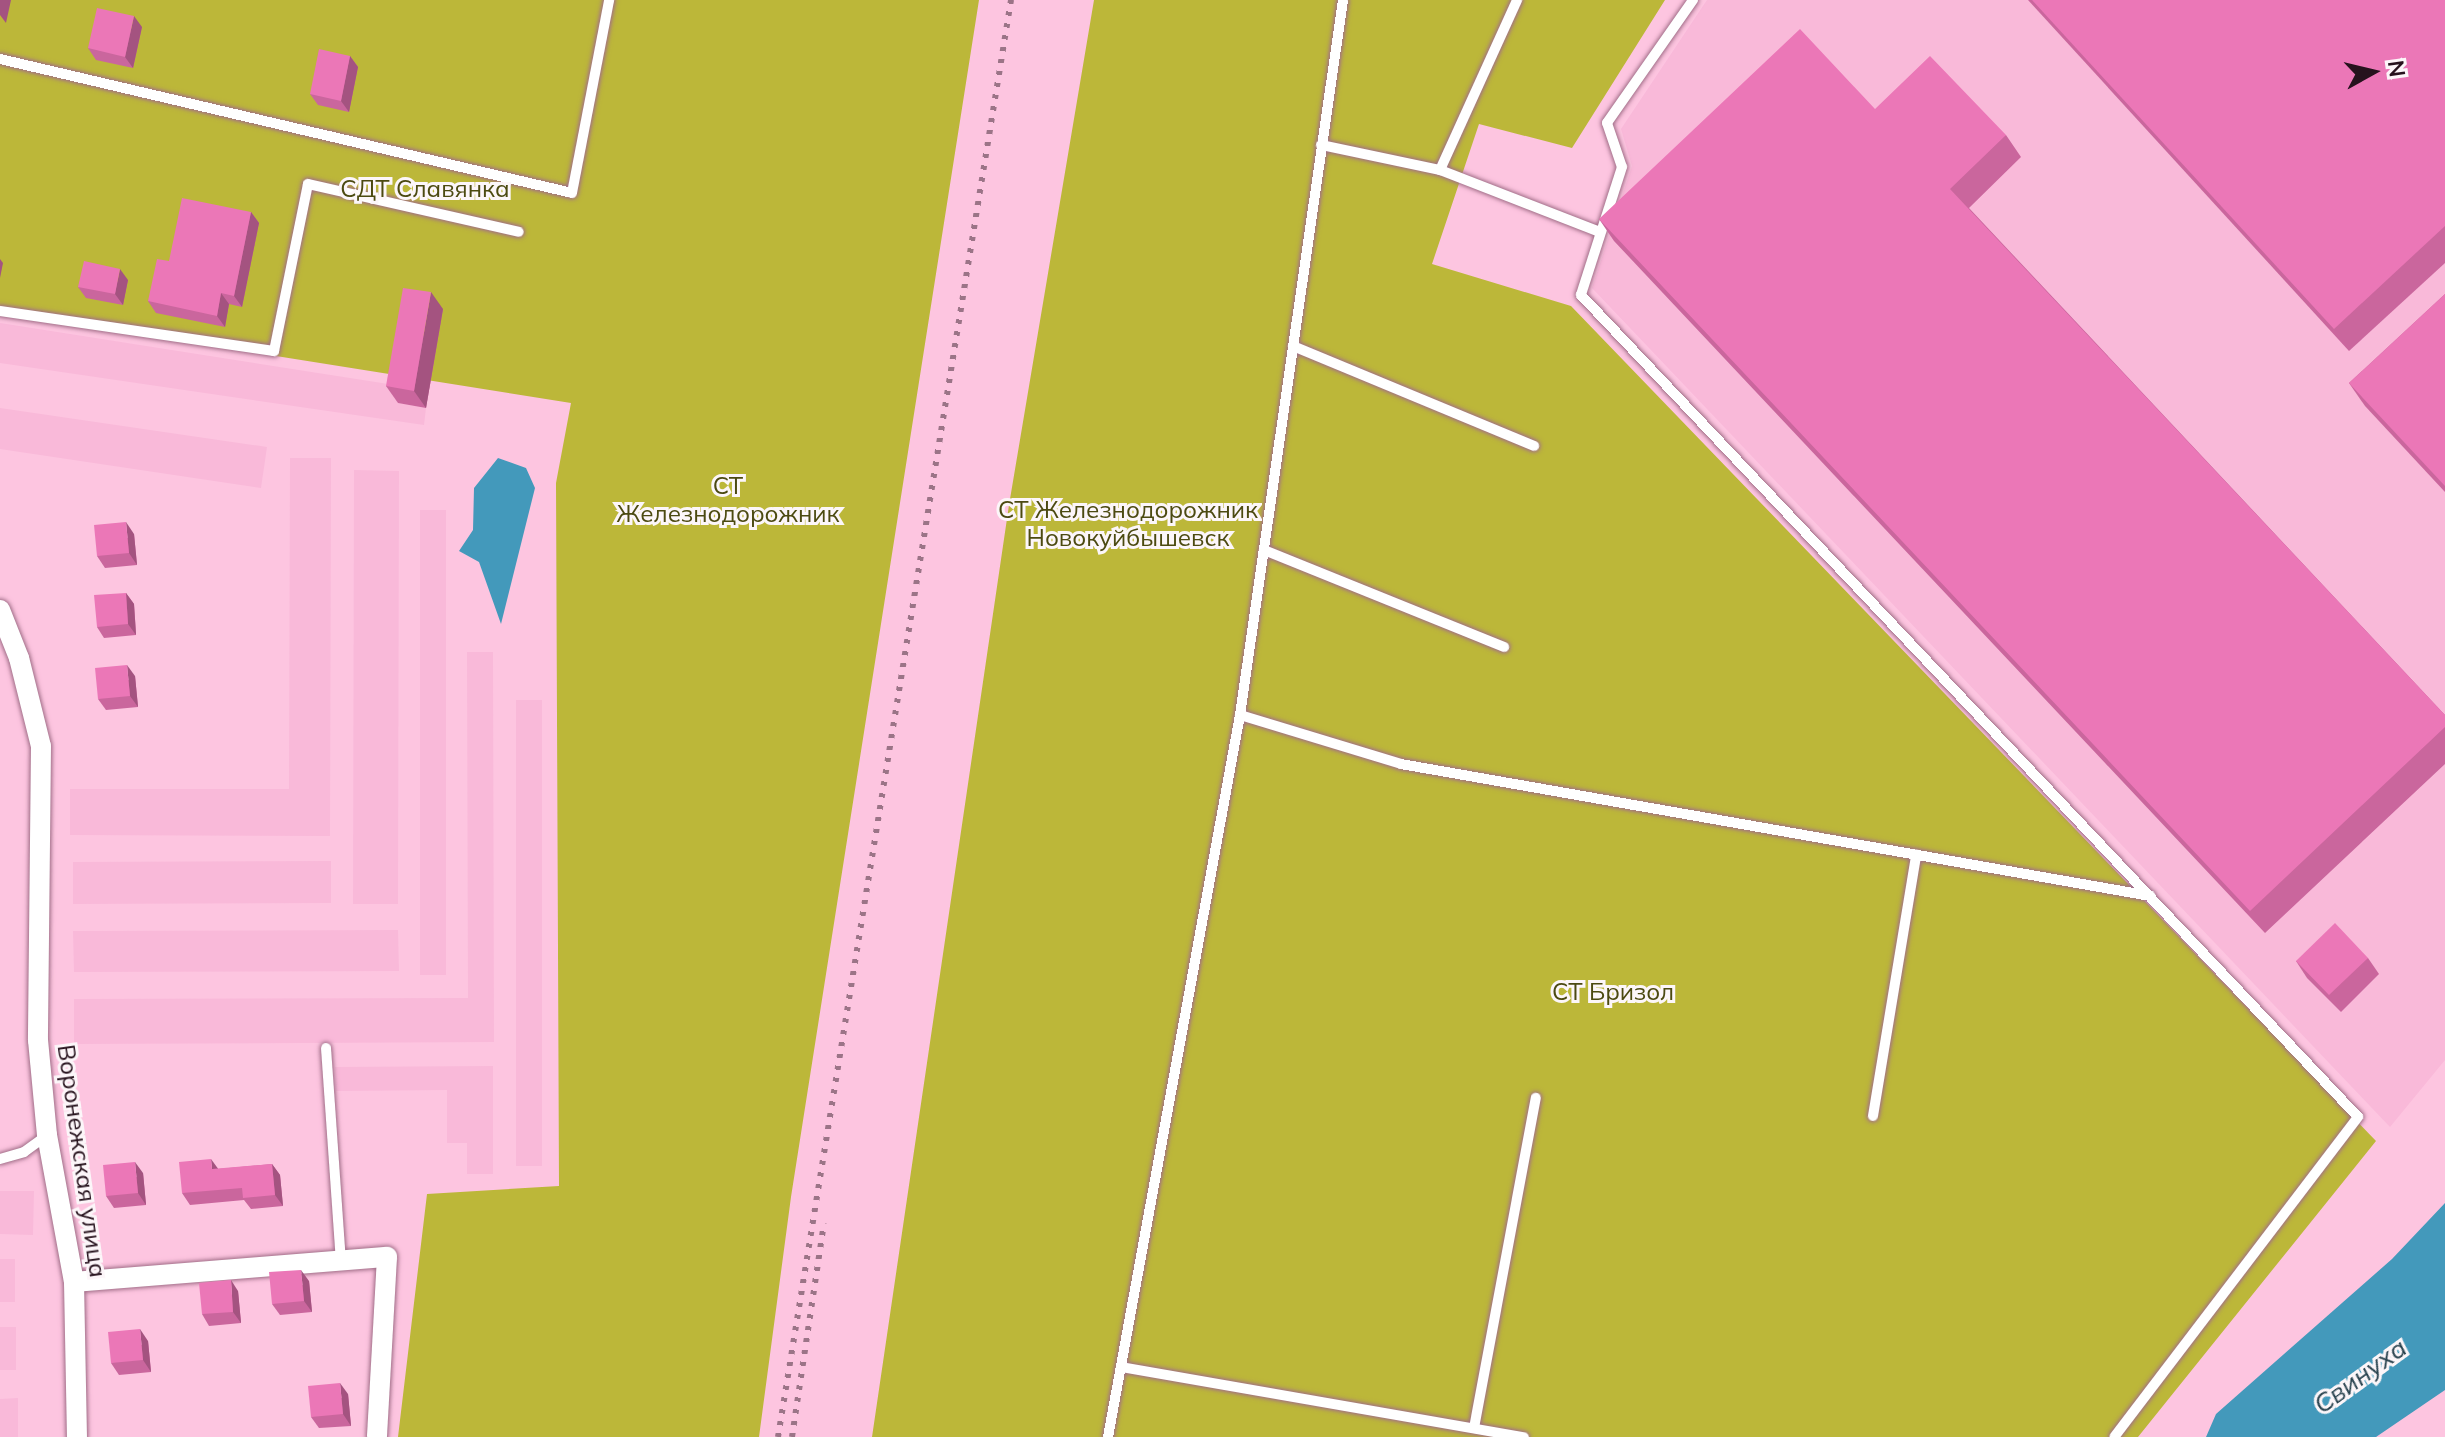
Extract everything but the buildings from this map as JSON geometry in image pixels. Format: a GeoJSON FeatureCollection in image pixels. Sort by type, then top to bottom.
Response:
{"type":"FeatureCollection","features":[{"type":"Feature","properties":{"kind":"street","name":"Воронежская улица"},"geometry":{"type":"LineString","coordinates":[[0,610],[19,658],[41,746],[38,1040],[47,1135],[74,1282],[77,1437]]}},
{"type":"Feature","properties":{"kind":"street"},"geometry":{"type":"LineString","coordinates":[[74,1282],[387,1257],[377,1437]]}},
{"type":"Feature","properties":{"kind":"lane"},"geometry":{"type":"LineString","coordinates":[[0,59],[572,193],[609,0]]}},
{"type":"Feature","properties":{"kind":"lane"},"geometry":{"type":"LineString","coordinates":[[1108,1437],[1240,715],[1343,0]]}},
{"type":"Feature","properties":{"kind":"lane"},"geometry":{"type":"LineString","coordinates":[[1440,170],[1517,0]]}},
{"type":"Feature","properties":{"kind":"lane"},"geometry":{"type":"LineString","coordinates":[[1693,0],[1607,123],[1622,167],[1581,295],[2358,1117],[2114,1437]]}},
{"type":"Feature","properties":{"kind":"lane"},"geometry":{"type":"LineString","coordinates":[[1321,145],[1440,170],[1600,232]]}},
{"type":"Feature","properties":{"kind":"lane"},"geometry":{"type":"LineString","coordinates":[[0,311],[274,351],[308,184],[519,232]]}},
{"type":"Feature","properties":{"kind":"lane"},"geometry":{"type":"LineString","coordinates":[[1293,346],[1534,446]]}},
{"type":"Feature","properties":{"kind":"lane"},"geometry":{"type":"LineString","coordinates":[[1264,550],[1504,647]]}},
{"type":"Feature","properties":{"kind":"lane"},"geometry":{"type":"LineString","coordinates":[[1240,715],[1401,764],[2150,896]]}},
{"type":"Feature","properties":{"kind":"lane"},"geometry":{"type":"LineString","coordinates":[[1873,1116],[1916,855]]}},
{"type":"Feature","properties":{"kind":"lane"},"geometry":{"type":"LineString","coordinates":[[326,1048],[341,1260]]}},
{"type":"Feature","properties":{"kind":"lane"},"geometry":{"type":"LineString","coordinates":[[1474,1428],[1536,1098]]}},
{"type":"Feature","properties":{"kind":"lane"},"geometry":{"type":"LineString","coordinates":[[0,1159],[24,1152],[47,1135]]}},
{"type":"Feature","properties":{"kind":"lane"},"geometry":{"type":"LineString","coordinates":[[1121,1367],[1524,1437]]}},
{"type":"Feature","properties":{"kind":"shaded area"},"geometry":{"type":"Polygon","coordinates":[[[1707,0],[2445,0],[2445,1060],[2390,1127],[1592,288],[1632,166],[1621,129],[1707,0]]]}},
{"type":"Feature","properties":{"kind":"shaded area"},"geometry":{"type":"Polygon","coordinates":[[[0,323],[401,386],[399,403],[426,408],[424,425],[0,363],[0,323]]]}},
{"type":"Feature","properties":{"kind":"shaded area"},"geometry":{"type":"Polygon","coordinates":[[[0,408],[267,447],[261,488],[0,449],[0,408]]]}},
{"type":"Feature","properties":{"kind":"shaded area"},"geometry":{"type":"Polygon","coordinates":[[[290,458],[331,458],[330,836],[70,835],[70,789],[289,789],[290,458]]]}},
{"type":"Feature","properties":{"kind":"shaded area"},"geometry":{"type":"Polygon","coordinates":[[[354,470],[399,471],[398,904],[353,904],[354,470]]]}},
{"type":"Feature","properties":{"kind":"shaded area"},"geometry":{"type":"Polygon","coordinates":[[[420,510],[446,510],[446,975],[420,975],[420,510]]]}},
{"type":"Feature","properties":{"kind":"shaded area"},"geometry":{"type":"Polygon","coordinates":[[[467,652],[493,652],[494,1042],[74,1044],[74,999],[468,998],[467,652]]]}},
{"type":"Feature","properties":{"kind":"shaded area"},"geometry":{"type":"Polygon","coordinates":[[[516,700],[542,700],[542,1166],[516,1166],[516,700]]]}},
{"type":"Feature","properties":{"kind":"shaded area"},"geometry":{"type":"Polygon","coordinates":[[[331,861],[331,903],[73,904],[73,862],[331,861]]]}},
{"type":"Feature","properties":{"kind":"shaded area"},"geometry":{"type":"Polygon","coordinates":[[[398,930],[399,971],[74,972],[73,931],[398,930]]]}},
{"type":"Feature","properties":{"kind":"shaded area"},"geometry":{"type":"Polygon","coordinates":[[[493,1066],[493,1174],[467,1174],[467,1143],[447,1143],[447,1090],[336,1091],[335,1067],[493,1066]]]}},
{"type":"Feature","properties":{"kind":"shaded area"},"geometry":{"type":"Polygon","coordinates":[[[0,1191],[34,1191],[33,1235],[0,1234],[0,1191]]]}},
{"type":"Feature","properties":{"kind":"shaded area"},"geometry":{"type":"Polygon","coordinates":[[[0,1259],[15,1259],[15,1302],[0,1302],[0,1259]]]}},
{"type":"Feature","properties":{"kind":"shaded area"},"geometry":{"type":"Polygon","coordinates":[[[0,1327],[16,1327],[16,1370],[0,1370],[0,1327]]]}},
{"type":"Feature","properties":{"kind":"shaded area"},"geometry":{"type":"Polygon","coordinates":[[[18,1398],[18,1437],[0,1437],[0,1399],[18,1398]]]}},
{"type":"Feature","properties":{"kind":"green space","name":"СТ Железнодорожник"},"geometry":{"type":"Polygon","coordinates":[[[0,0],[979,0],[791,1197],[759,1437],[398,1437],[427,1194],[559,1186],[556,483],[571,403],[0,312],[0,0]]]}},
{"type":"Feature","properties":{"kind":"green space","name":"СТ Бризол"},"geometry":{"type":"Polygon","coordinates":[[[1094,0],[1665,0],[1572,148],[1479,124],[1432,264],[1571,306],[2376,1141],[2138,1437],[872,1437],[1009,505],[1094,0]]]}},
{"type":"Feature","properties":{"kind":"water"},"geometry":{"type":"Polygon","coordinates":[[[498,458],[526,468],[535,488],[501,624],[479,562],[459,551],[473,530],[474,488],[498,458]]]}},
{"type":"Feature","properties":{"kind":"water","name":"Свинуха"},"geometry":{"type":"Polygon","coordinates":[[[2445,1203],[2445,1390],[2376,1437],[2206,1437],[2216,1414],[2392,1259],[2445,1203]]]}},
{"type":"Feature","properties":{"kind":"railway"},"geometry":{"type":"LineString","coordinates":[[778,1437],[1011,0]]}},
{"type":"Feature","properties":{"kind":"railway"},"geometry":{"type":"LineString","coordinates":[[792,1437],[824,1223]]}},
{"type":"Feature","properties":{"kind":"park label","name":"СДТ Славянка"},"geometry":{"type":"Point","coordinates":[425,189]}},
{"type":"Feature","properties":{"kind":"park label","name":"СТ Железнодорожник Новокуйбышевск"},"geometry":{"type":"Point","coordinates":[1128,524]}}]}
